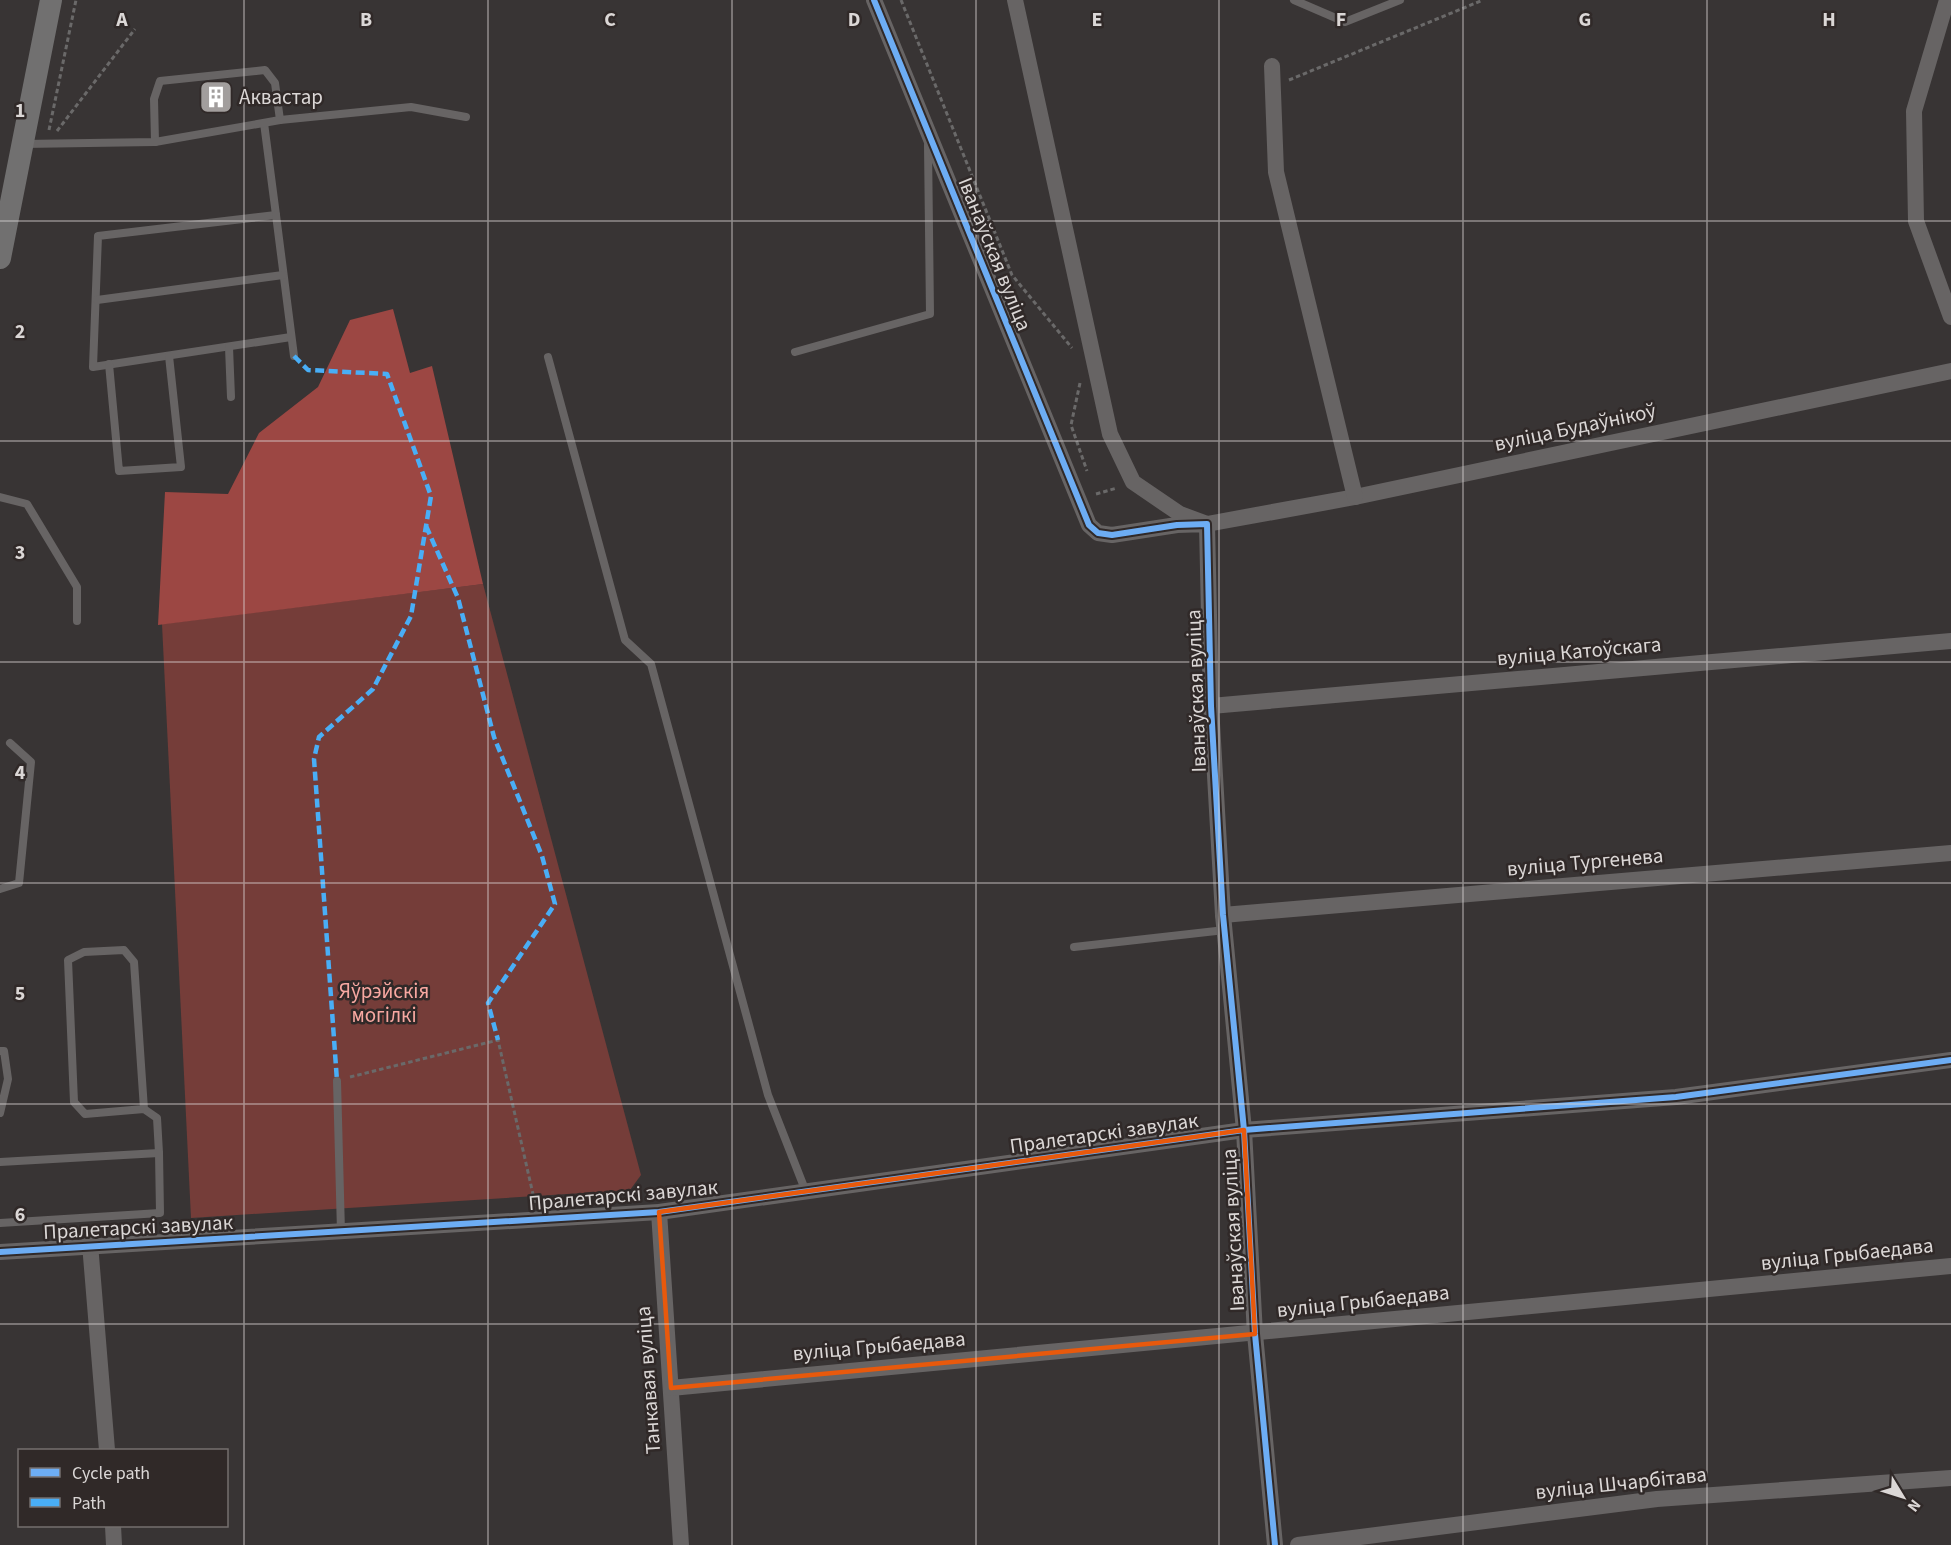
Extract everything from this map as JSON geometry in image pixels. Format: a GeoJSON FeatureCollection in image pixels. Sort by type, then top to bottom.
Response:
{"type":"FeatureCollection","features":[{"type":"Feature","properties":{"kind":"street"},"geometry":{"type":"LineString","coordinates":[[0,258],[51,0]]}},
{"type":"Feature","properties":{"kind":"street","name":"Іванаўская вуліца"},"geometry":{"type":"LineString","coordinates":[[874,0],[1089,525],[1098,533],[1112,536],[1208,524],[1211,706],[1224,923],[1244,1130],[1255,1334],[1275,1545]]}},
{"type":"Feature","properties":{"kind":"street"},"geometry":{"type":"LineString","coordinates":[[1016,0],[1110,434],[1133,482],[1180,514],[1208,524]]}},
{"type":"Feature","properties":{"kind":"street"},"geometry":{"type":"LineString","coordinates":[[1947,0],[1914,111],[1916,221],[1951,317]]}},
{"type":"Feature","properties":{"kind":"street"},"geometry":{"type":"LineString","coordinates":[[1272,66],[1276,172],[1355,497]]}},
{"type":"Feature","properties":{"kind":"street","name":"вуліца Будаўнікоў"},"geometry":{"type":"LineString","coordinates":[[1208,524],[1355,497],[1951,371]]}},
{"type":"Feature","properties":{"kind":"street","name":"вуліца Катоўскага"},"geometry":{"type":"LineString","coordinates":[[1211,706],[1951,641]]}},
{"type":"Feature","properties":{"kind":"street","name":"вуліца Тургенева"},"geometry":{"type":"LineString","coordinates":[[1224,923],[1951,853]]}},
{"type":"Feature","properties":{"kind":"street","name":"Пралетарскі завулак"},"geometry":{"type":"LineString","coordinates":[[0,1252],[90,1244],[153,1244],[659,1212],[1244,1130],[1676,1097],[1951,1060]]}},
{"type":"Feature","properties":{"kind":"street","name":"Танкавая вуліца"},"geometry":{"type":"LineString","coordinates":[[659,1212],[681,1545]]}},
{"type":"Feature","properties":{"kind":"street"},"geometry":{"type":"LineString","coordinates":[[90,1244],[107,1449]]}},
{"type":"Feature","properties":{"kind":"street","name":"вуліца Грыбаедава"},"geometry":{"type":"LineString","coordinates":[[671,1388],[1951,1266]]}},
{"type":"Feature","properties":{"kind":"street","name":"вуліца Шчарбітава"},"geometry":{"type":"LineString","coordinates":[[1298,1545],[1657,1499],[1951,1478]]}},
{"type":"Feature","properties":{"kind":"street"},"geometry":{"type":"LineString","coordinates":[[113,1527],[114,1545]]}},
{"type":"Feature","properties":{"kind":"lane"},"geometry":{"type":"LineString","coordinates":[[1294,0],[1345,22],[1400,0]]}},
{"type":"Feature","properties":{"kind":"lane"},"geometry":{"type":"LineString","coordinates":[[155,142],[154,99],[160,81],[265,70],[275,83],[280,120]]}},
{"type":"Feature","properties":{"kind":"lane"},"geometry":{"type":"LineString","coordinates":[[22,144],[155,142],[280,120],[411,107],[466,117]]}},
{"type":"Feature","properties":{"kind":"lane"},"geometry":{"type":"LineString","coordinates":[[264,123],[294,356]]}},
{"type":"Feature","properties":{"kind":"lane"},"geometry":{"type":"LineString","coordinates":[[795,352],[930,314],[928,136]]}},
{"type":"Feature","properties":{"kind":"lane"},"geometry":{"type":"LineString","coordinates":[[276,215],[98,236],[93,367],[291,338]]}},
{"type":"Feature","properties":{"kind":"lane"},"geometry":{"type":"LineString","coordinates":[[97,300],[282,275]]}},
{"type":"Feature","properties":{"kind":"lane"},"geometry":{"type":"LineString","coordinates":[[229,347],[231,397]]}},
{"type":"Feature","properties":{"kind":"lane"},"geometry":{"type":"LineString","coordinates":[[109,364],[119,471],[181,467],[169,356]]}},
{"type":"Feature","properties":{"kind":"lane"},"geometry":{"type":"LineString","coordinates":[[548,357],[625,639],[651,664],[768,1095],[806,1192]]}},
{"type":"Feature","properties":{"kind":"lane"},"geometry":{"type":"LineString","coordinates":[[0,497],[27,504],[77,587],[77,621]]}},
{"type":"Feature","properties":{"kind":"lane"},"geometry":{"type":"LineString","coordinates":[[0,888],[20,883],[31,762],[10,743]]}},
{"type":"Feature","properties":{"kind":"lane"},"geometry":{"type":"LineString","coordinates":[[1074,947],[1224,923]]}},
{"type":"Feature","properties":{"kind":"lane"},"geometry":{"type":"LineString","coordinates":[[0,1222],[160,1213],[157,1118],[144,1109],[85,1114],[74,1102],[68,960],[84,952],[124,950],[134,962],[144,1109]]}},
{"type":"Feature","properties":{"kind":"lane"},"geometry":{"type":"LineString","coordinates":[[0,1051],[4,1051],[8,1079],[0,1113]]}},
{"type":"Feature","properties":{"kind":"lane"},"geometry":{"type":"LineString","coordinates":[[337,1081],[341,1232]]}},
{"type":"Feature","properties":{"kind":"lane"},"geometry":{"type":"LineString","coordinates":[[0,1162],[159,1153]]}},
{"type":"Feature","properties":{"kind":"path"},"geometry":{"type":"LineString","coordinates":[[47,144],[76,0]]}},
{"type":"Feature","properties":{"kind":"path"},"geometry":{"type":"LineString","coordinates":[[901,0],[1012,275],[1074,350]]}},
{"type":"Feature","properties":{"kind":"path"},"geometry":{"type":"LineString","coordinates":[[1273,87],[1483,0]]}},
{"type":"Feature","properties":{"kind":"path"},"geometry":{"type":"LineString","coordinates":[[47,144],[135,28]]}},
{"type":"Feature","properties":{"kind":"path"},"geometry":{"type":"LineString","coordinates":[[1082,377],[1071,425],[1089,475]]}},
{"type":"Feature","properties":{"kind":"path"},"geometry":{"type":"LineString","coordinates":[[1092,485],[1096,495],[1127,484]]}},
{"type":"Feature","properties":{"kind":"path"},"geometry":{"type":"LineString","coordinates":[[337,1081],[498,1040],[538,1220]]}},
{"type":"Feature","properties":{"kind":"highlighted area"},"geometry":{"type":"Polygon","coordinates":[[[1244,1130],[1255,1334],[671,1388],[659,1212],[1244,1130]]]}},
{"type":"Feature","properties":{"kind":"green space","name":"Яўрэйскія могілкі"},"geometry":{"type":"Polygon","coordinates":[[[483,584],[641,1175],[630,1190],[191,1218],[162,624],[483,584]]]}},
{"type":"Feature","properties":{"kind":"shaded area"},"geometry":{"type":"Polygon","coordinates":[[[393,309],[410,373],[432,366],[483,584],[158,625],[165,492],[228,494],[259,433],[318,387],[350,320],[393,309]]]}},
{"type":"Feature","properties":{"kind":"marked path"},"geometry":{"type":"LineString","coordinates":[[294,356],[308,370],[387,374],[431,496],[411,616],[373,689],[319,737],[314,759],[337,1081]]}},
{"type":"Feature","properties":{"kind":"marked path"},"geometry":{"type":"LineString","coordinates":[[426,526],[458,598],[494,737],[542,856],[555,904],[488,1003],[498,1040]]}},
{"type":"Feature","properties":{"kind":"cycle path"},"geometry":{"type":"LineString","coordinates":[[874,0],[1089,525],[1098,533],[1112,535],[1177,525],[1207,524],[1211,706],[1223,915],[1244,1130],[1255,1334],[1275,1545]]}},
{"type":"Feature","properties":{"kind":"cycle path"},"geometry":{"type":"LineString","coordinates":[[0,1252],[659,1212],[1244,1130],[1676,1097],[1951,1060]]}},
{"type":"Feature","properties":{"kind":"place","name":"Аквастар"},"geometry":{"type":"Point","coordinates":[216,97]}}]}
